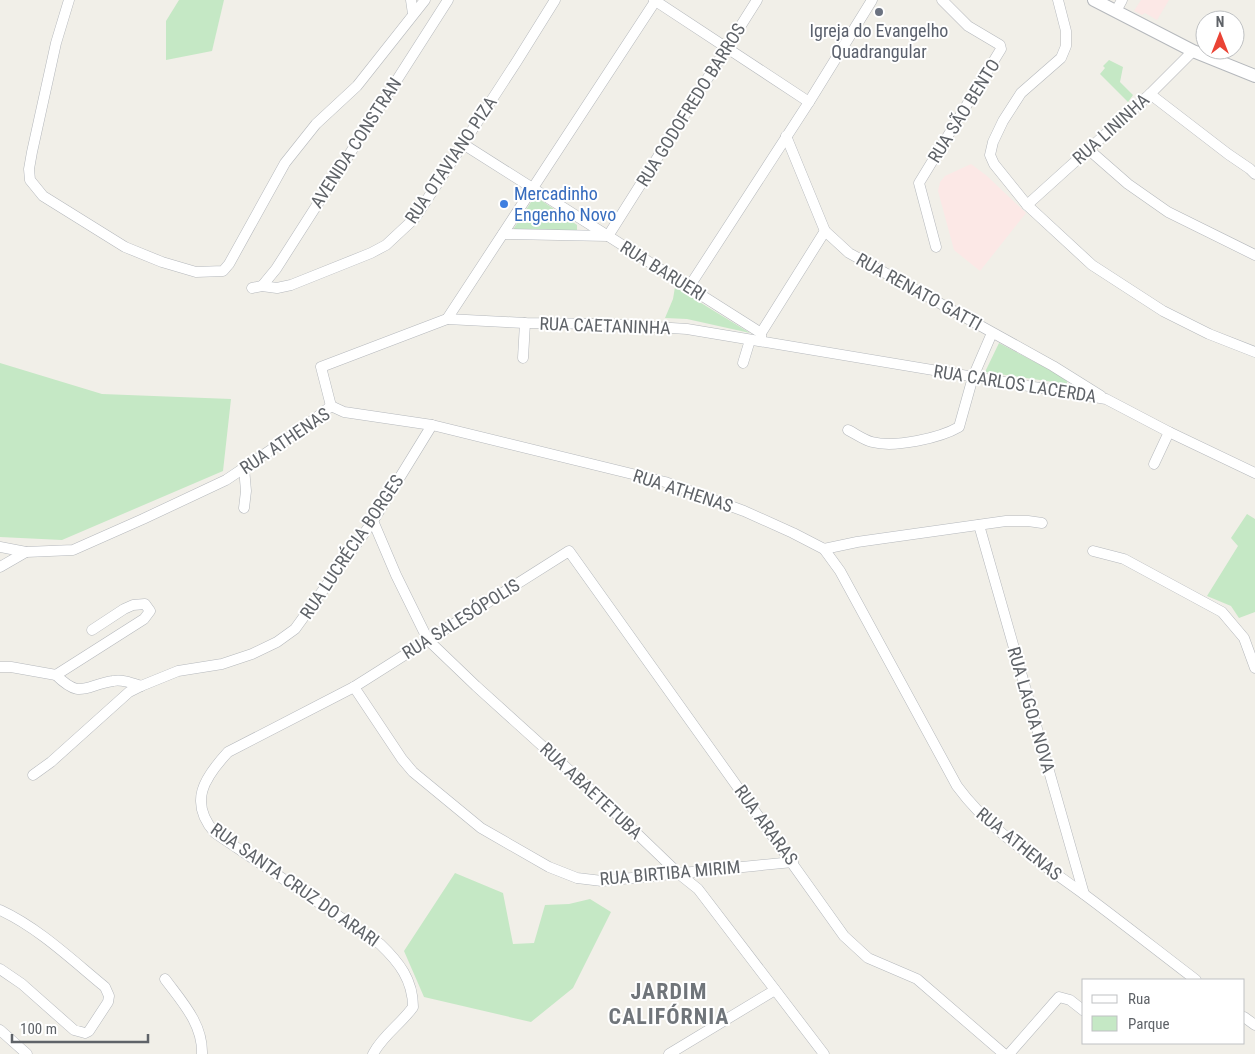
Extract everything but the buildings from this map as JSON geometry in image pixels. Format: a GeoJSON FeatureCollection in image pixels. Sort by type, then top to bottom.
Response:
{"type":"FeatureCollection","features":[{"type":"Feature","properties":{"kind":"street"},"geometry":{"type":"LineString","coordinates":[[69,0],[56,43],[32,152],[29,169],[30,180],[44,196],[125,247],[162,262],[196,272],[223,271],[229,264],[285,163],[316,124],[357,86],[425,0]]}},
{"type":"Feature","properties":{"kind":"street"},"geometry":{"type":"LineString","coordinates":[[411,0],[413,14]]}},
{"type":"Feature","properties":{"kind":"street","name":"AVENIDA CONSTRAN"},"geometry":{"type":"LineString","coordinates":[[257,287],[276,269],[448,0]]}},
{"type":"Feature","properties":{"kind":"street","name":"RUA OTAVIANO PIZA"},"geometry":{"type":"LineString","coordinates":[[257,287],[277,288],[291,285],[371,252],[386,245],[415,218],[554,0]]}},
{"type":"Feature","properties":{"kind":"street"},"geometry":{"type":"LineString","coordinates":[[330,406],[321,367],[447,319],[655,0],[809,102]]}},
{"type":"Feature","properties":{"kind":"street","name":"RUA GODOFREDO BARROS"},"geometry":{"type":"LineString","coordinates":[[608,236],[757,0]]}},
{"type":"Feature","properties":{"kind":"street"},"geometry":{"type":"LineString","coordinates":[[689,287],[809,102],[872,0]]}},
{"type":"Feature","properties":{"kind":"street","name":"RUA SÃO BENTO"},"geometry":{"type":"LineString","coordinates":[[936,247],[920,183],[1001,48],[1000,45],[968,26],[942,0]]}},
{"type":"Feature","properties":{"kind":"street"},"geometry":{"type":"LineString","coordinates":[[1058,0],[1066,31],[1066,46],[1061,58],[1021,93],[993,142],[990,155],[994,164],[1027,205],[1092,265],[1162,311],[1209,334],[1255,352]]}},
{"type":"Feature","properties":{"kind":"street"},"geometry":{"type":"LineString","coordinates":[[1094,0],[1119,6],[1193,51],[1255,76]]}},
{"type":"Feature","properties":{"kind":"street","name":"RUA LININHA"},"geometry":{"type":"LineString","coordinates":[[1027,205],[1150,94],[1193,51]]}},
{"type":"Feature","properties":{"kind":"street"},"geometry":{"type":"LineString","coordinates":[[1150,94],[1228,154],[1250,168],[1255,174]]}},
{"type":"Feature","properties":{"kind":"street","name":"RUA RENATO GATTI"},"geometry":{"type":"LineString","coordinates":[[786,136],[825,231],[849,253],[1053,366],[1106,399]]}},
{"type":"Feature","properties":{"kind":"street","name":"RUA BARUERI"},"geometry":{"type":"LineString","coordinates":[[463,144],[689,287],[757,338]]}},
{"type":"Feature","properties":{"kind":"street"},"geometry":{"type":"LineString","coordinates":[[1088,149],[1128,184],[1168,212],[1255,255]]}},
{"type":"Feature","properties":{"kind":"street"},"geometry":{"type":"LineString","coordinates":[[742,363],[825,231]]}},
{"type":"Feature","properties":{"kind":"street"},"geometry":{"type":"LineString","coordinates":[[503,234],[608,236]]}},
{"type":"Feature","properties":{"kind":"street","name":"RUA CAETANINHA"},"geometry":{"type":"LineString","coordinates":[[447,319],[525,323],[609,324],[686,329],[757,338]]}},
{"type":"Feature","properties":{"kind":"street"},"geometry":{"type":"LineString","coordinates":[[523,358],[525,323]]}},
{"type":"Feature","properties":{"kind":"street"},"geometry":{"type":"LineString","coordinates":[[848,430],[872,442],[888,443],[932,438],[948,434],[959,427],[973,377],[992,333]]}},
{"type":"Feature","properties":{"kind":"street","name":"RUA CARLOS LACERDA"},"geometry":{"type":"LineString","coordinates":[[757,338],[1106,399],[1169,432],[1255,473]]}},
{"type":"Feature","properties":{"kind":"street","name":"RUA ATHENAS"},"geometry":{"type":"LineString","coordinates":[[0,546],[26,552],[73,550],[226,480],[299,431],[330,406],[344,412],[432,425],[665,482],[744,511],[824,549],[840,572],[957,786],[972,806],[997,831],[1084,894],[1195,979]]}},
{"type":"Feature","properties":{"kind":"street","name":"RUA LUCRÉCIA BORGES"},"geometry":{"type":"LineString","coordinates":[[33,775],[51,762],[129,692],[178,671],[222,664],[252,654],[277,642],[295,629],[373,521],[432,425]]}},
{"type":"Feature","properties":{"kind":"street"},"geometry":{"type":"LineString","coordinates":[[1154,464],[1169,432]]}},
{"type":"Feature","properties":{"kind":"street"},"geometry":{"type":"LineString","coordinates":[[244,468],[246,492],[244,508]]}},
{"type":"Feature","properties":{"kind":"street","name":"RUA ABAETETUBA"},"geometry":{"type":"LineString","coordinates":[[373,521],[396,575],[428,640],[601,799],[678,873],[698,889],[824,1054]]}},
{"type":"Feature","properties":{"kind":"street"},"geometry":{"type":"LineString","coordinates":[[824,549],[857,542],[1006,521],[1042,523]]}},
{"type":"Feature","properties":{"kind":"street","name":"RUA LAGOA NOVA"},"geometry":{"type":"LineString","coordinates":[[979,525],[1084,894]]}},
{"type":"Feature","properties":{"kind":"street","name":"RUA SALESÓPOLIS"},"geometry":{"type":"LineString","coordinates":[[354,687],[569,551]]}},
{"type":"Feature","properties":{"kind":"street","name":"RUA ARARAS"},"geometry":{"type":"LineString","coordinates":[[569,551],[793,862],[844,936],[858,951],[868,958],[917,979],[1004,1054]]}},
{"type":"Feature","properties":{"kind":"street"},"geometry":{"type":"LineString","coordinates":[[1093,551],[1124,559],[1222,612],[1244,638],[1255,668]]}},
{"type":"Feature","properties":{"kind":"street"},"geometry":{"type":"LineString","coordinates":[[0,567],[26,552]]}},
{"type":"Feature","properties":{"kind":"street"},"geometry":{"type":"LineString","coordinates":[[56,675],[144,619],[148,614],[149,608],[145,604],[133,605],[92,630]]}},
{"type":"Feature","properties":{"kind":"street"},"geometry":{"type":"LineString","coordinates":[[0,667],[11,667],[56,675],[70,688],[77,690],[117,680],[141,686]]}},
{"type":"Feature","properties":{"kind":"street","name":"RUA BIRTIBA MIRIM"},"geometry":{"type":"LineString","coordinates":[[354,687],[402,759],[413,772],[480,828],[549,867],[577,878],[602,881],[793,862]]}},
{"type":"Feature","properties":{"kind":"street","name":"RUA SANTA CRUZ DO ARARI"},"geometry":{"type":"LineString","coordinates":[[354,687],[228,752],[212,769],[205,783],[201,808],[205,822],[215,833],[380,944],[399,964],[410,985],[413,1007],[383,1039],[373,1054]]}},
{"type":"Feature","properties":{"kind":"street"},"geometry":{"type":"LineString","coordinates":[[0,910],[14,917],[54,945],[105,987],[109,996],[108,1002],[90,1031],[80,1032],[74,1030],[22,984],[0,969]]}},
{"type":"Feature","properties":{"kind":"street"},"geometry":{"type":"LineString","coordinates":[[165,979],[193,1018],[201,1036],[202,1054]]}},
{"type":"Feature","properties":{"kind":"street"},"geometry":{"type":"LineString","coordinates":[[668,1054],[775,990]]}},
{"type":"Feature","properties":{"kind":"street"},"geometry":{"type":"LineString","coordinates":[[1010,1054],[1059,997],[1070,1000],[1082,1009]]}},
{"type":"Feature","properties":{"kind":"street"},"geometry":{"type":"LineString","coordinates":[[0,1030],[27,1054]]}},
{"type":"Feature","properties":{"kind":"shaded area"},"geometry":{"type":"Polygon","coordinates":[[[1141,0],[1169,0],[1157,20],[1145,13],[1142,15],[1134,11],[1141,0]]]}},
{"type":"Feature","properties":{"kind":"shaded area"},"geometry":{"type":"Polygon","coordinates":[[[971,164],[987,176],[1026,213],[980,271],[954,250],[938,191],[940,182],[945,176],[971,164]]]}},
{"type":"Feature","properties":{"kind":"green space"},"geometry":{"type":"Polygon","coordinates":[[[179,0],[224,0],[212,51],[166,60],[166,21],[179,0]]]}},
{"type":"Feature","properties":{"kind":"green space"},"geometry":{"type":"Polygon","coordinates":[[[1109,60],[1123,67],[1120,82],[1133,95],[1128,102],[1100,74],[1105,68],[1103,66],[1109,60]]]}},
{"type":"Feature","properties":{"kind":"green space"},"geometry":{"type":"Polygon","coordinates":[[[535,196],[577,225],[577,230],[572,233],[512,231],[535,196]]]}},
{"type":"Feature","properties":{"kind":"green space"},"geometry":{"type":"Polygon","coordinates":[[[675,287],[750,333],[687,319],[665,318],[673,299],[675,287]]]}},
{"type":"Feature","properties":{"kind":"green space"},"geometry":{"type":"Polygon","coordinates":[[[999,343],[1067,379],[1067,384],[985,372],[999,343]]]}},
{"type":"Feature","properties":{"kind":"green space"},"geometry":{"type":"Polygon","coordinates":[[[0,363],[102,394],[231,399],[223,471],[62,540],[0,537],[0,363]]]}},
{"type":"Feature","properties":{"kind":"green space"},"geometry":{"type":"Polygon","coordinates":[[[1247,514],[1255,519],[1255,612],[1239,618],[1231,606],[1207,596],[1238,546],[1231,538],[1247,514]]]}},
{"type":"Feature","properties":{"kind":"green space"},"geometry":{"type":"Polygon","coordinates":[[[455,873],[503,893],[513,944],[534,943],[545,905],[569,904],[590,899],[611,912],[573,988],[531,1022],[424,997],[404,951],[455,873]]]}},
{"type":"Feature","properties":{"kind":"place","name":"Igreja do Evangelho Quadrangular"},"geometry":{"type":"Point","coordinates":[879,12]}},
{"type":"Feature","properties":{"kind":"place","name":"Mercadinho Engenho Novo"},"geometry":{"type":"Point","coordinates":[504,204]}},
{"type":"Feature","properties":{"kind":"district","name":"JARDIM CALIFÓRNIA"},"geometry":{"type":"Point","coordinates":[669,1004]}}]}
